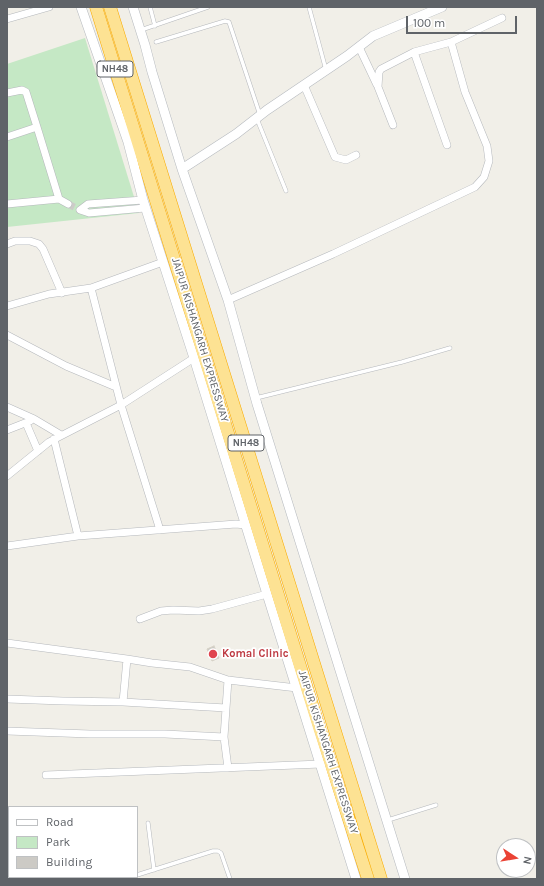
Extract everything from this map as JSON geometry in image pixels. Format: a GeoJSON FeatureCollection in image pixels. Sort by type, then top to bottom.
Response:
{"type":"FeatureCollection","features":[{"type":"Feature","properties":{"kind":"highway","name":"JAIPUR KISHANGARH EXPRESSWAY"},"geometry":{"type":"LineString","coordinates":[[96,7],[319,728],[368,879]]}},
{"type":"Feature","properties":{"kind":"highway","name":"JAIPUR KISHANGARH EXPRESSWAY"},"geometry":{"type":"LineString","coordinates":[[110,7],[381,879]]}},
{"type":"Feature","properties":{"kind":"street"},"geometry":{"type":"LineString","coordinates":[[7,19],[49,7]]}},
{"type":"Feature","properties":{"kind":"street"},"geometry":{"type":"LineString","coordinates":[[81,7],[128,142],[144,204],[164,262],[356,879]]}},
{"type":"Feature","properties":{"kind":"street"},"geometry":{"type":"LineString","coordinates":[[133,7],[182,169],[228,300],[255,398],[405,879]]}},
{"type":"Feature","properties":{"kind":"street"},"geometry":{"type":"LineString","coordinates":[[182,169],[236,134],[373,36],[442,7]]}},
{"type":"Feature","properties":{"kind":"street"},"geometry":{"type":"LineString","coordinates":[[378,87],[379,72],[381,69],[414,52],[451,42],[502,18]]}},
{"type":"Feature","properties":{"kind":"street"},"geometry":{"type":"LineString","coordinates":[[228,300],[333,254],[475,187],[484,177],[489,162],[487,146],[465,92],[451,42]]}},
{"type":"Feature","properties":{"kind":"street"},"geometry":{"type":"LineString","coordinates":[[359,47],[378,87],[393,125]]}},
{"type":"Feature","properties":{"kind":"street"},"geometry":{"type":"LineString","coordinates":[[414,52],[447,145]]}},
{"type":"Feature","properties":{"kind":"street"},"geometry":{"type":"LineString","coordinates":[[304,85],[335,157],[346,160],[356,155]]}},
{"type":"Feature","properties":{"kind":"street"},"geometry":{"type":"LineString","coordinates":[[7,93],[22,90],[26,92],[59,199]]}},
{"type":"Feature","properties":{"kind":"street"},"geometry":{"type":"LineString","coordinates":[[7,137],[37,127]]}},
{"type":"Feature","properties":{"kind":"street"},"geometry":{"type":"LineString","coordinates":[[7,204],[59,199],[68,204]]}},
{"type":"Feature","properties":{"kind":"street"},"geometry":{"type":"LineString","coordinates":[[88,204],[144,204],[89,213],[80,210],[88,204]]}},
{"type":"Feature","properties":{"kind":"street"},"geometry":{"type":"LineString","coordinates":[[7,244],[15,241],[30,241],[39,244],[43,249],[62,293]]}},
{"type":"Feature","properties":{"kind":"street"},"geometry":{"type":"LineString","coordinates":[[7,306],[49,294],[91,288],[164,262]]}},
{"type":"Feature","properties":{"kind":"street"},"geometry":{"type":"LineString","coordinates":[[91,288],[121,405],[160,530]]}},
{"type":"Feature","properties":{"kind":"street"},"geometry":{"type":"LineString","coordinates":[[7,335],[66,366],[116,387]]}},
{"type":"Feature","properties":{"kind":"street"},"geometry":{"type":"LineString","coordinates":[[7,476],[54,439],[121,405],[194,358]]}},
{"type":"Feature","properties":{"kind":"street"},"geometry":{"type":"LineString","coordinates":[[7,407],[34,419],[61,435]]}},
{"type":"Feature","properties":{"kind":"street"},"geometry":{"type":"LineString","coordinates":[[7,430],[34,419]]}},
{"type":"Feature","properties":{"kind":"street"},"geometry":{"type":"LineString","coordinates":[[26,423],[38,451]]}},
{"type":"Feature","properties":{"kind":"street"},"geometry":{"type":"LineString","coordinates":[[54,439],[78,536]]}},
{"type":"Feature","properties":{"kind":"street"},"geometry":{"type":"LineString","coordinates":[[7,546],[78,536],[236,524],[245,525]]}},
{"type":"Feature","properties":{"kind":"street"},"geometry":{"type":"LineString","coordinates":[[140,619],[161,611],[200,611],[212,609],[267,594]]}},
{"type":"Feature","properties":{"kind":"street"},"geometry":{"type":"LineString","coordinates":[[7,643],[190,667],[228,680],[297,688]]}},
{"type":"Feature","properties":{"kind":"street"},"geometry":{"type":"LineString","coordinates":[[123,702],[127,659]]}},
{"type":"Feature","properties":{"kind":"street"},"geometry":{"type":"LineString","coordinates":[[228,680],[224,737],[228,768]]}},
{"type":"Feature","properties":{"kind":"street"},"geometry":{"type":"LineString","coordinates":[[7,699],[123,702],[226,708]]}},
{"type":"Feature","properties":{"kind":"street"},"geometry":{"type":"LineString","coordinates":[[7,731],[90,734],[164,734],[224,737]]}},
{"type":"Feature","properties":{"kind":"street"},"geometry":{"type":"LineString","coordinates":[[46,775],[321,764]]}},
{"type":"Feature","properties":{"kind":"lane"},"geometry":{"type":"LineString","coordinates":[[150,7],[155,26]]}},
{"type":"Feature","properties":{"kind":"lane"},"geometry":{"type":"LineString","coordinates":[[140,31],[208,7]]}},
{"type":"Feature","properties":{"kind":"lane"},"geometry":{"type":"LineString","coordinates":[[309,7],[326,70]]}},
{"type":"Feature","properties":{"kind":"lane"},"geometry":{"type":"LineString","coordinates":[[156,42],[225,21],[229,22],[258,117],[286,191]]}},
{"type":"Feature","properties":{"kind":"lane"},"geometry":{"type":"LineString","coordinates":[[255,398],[402,362],[450,348]]}},
{"type":"Feature","properties":{"kind":"lane"},"geometry":{"type":"LineString","coordinates":[[386,821],[436,805]]}},
{"type":"Feature","properties":{"kind":"lane"},"geometry":{"type":"LineString","coordinates":[[148,822],[154,870]]}},
{"type":"Feature","properties":{"kind":"lane"},"geometry":{"type":"LineString","coordinates":[[138,875],[213,851],[218,851],[221,853],[230,879]]}},
{"type":"Feature","properties":{"kind":"green space"},"geometry":{"type":"Polygon","coordinates":[[[85,38],[139,213],[7,227],[7,64],[85,38]]]}},
{"type":"Feature","properties":{"kind":"building"},"geometry":{"type":"Polygon","coordinates":[[[214,646],[219,658],[212,661],[207,649],[214,646]]]}},
{"type":"Feature","properties":{"kind":"tunnel"},"geometry":{"type":"LineString","coordinates":[[68,204],[80,210]]}},
{"type":"Feature","properties":{"kind":"place","name":"Komal Clinic"},"geometry":{"type":"Point","coordinates":[213,654]}}]}
